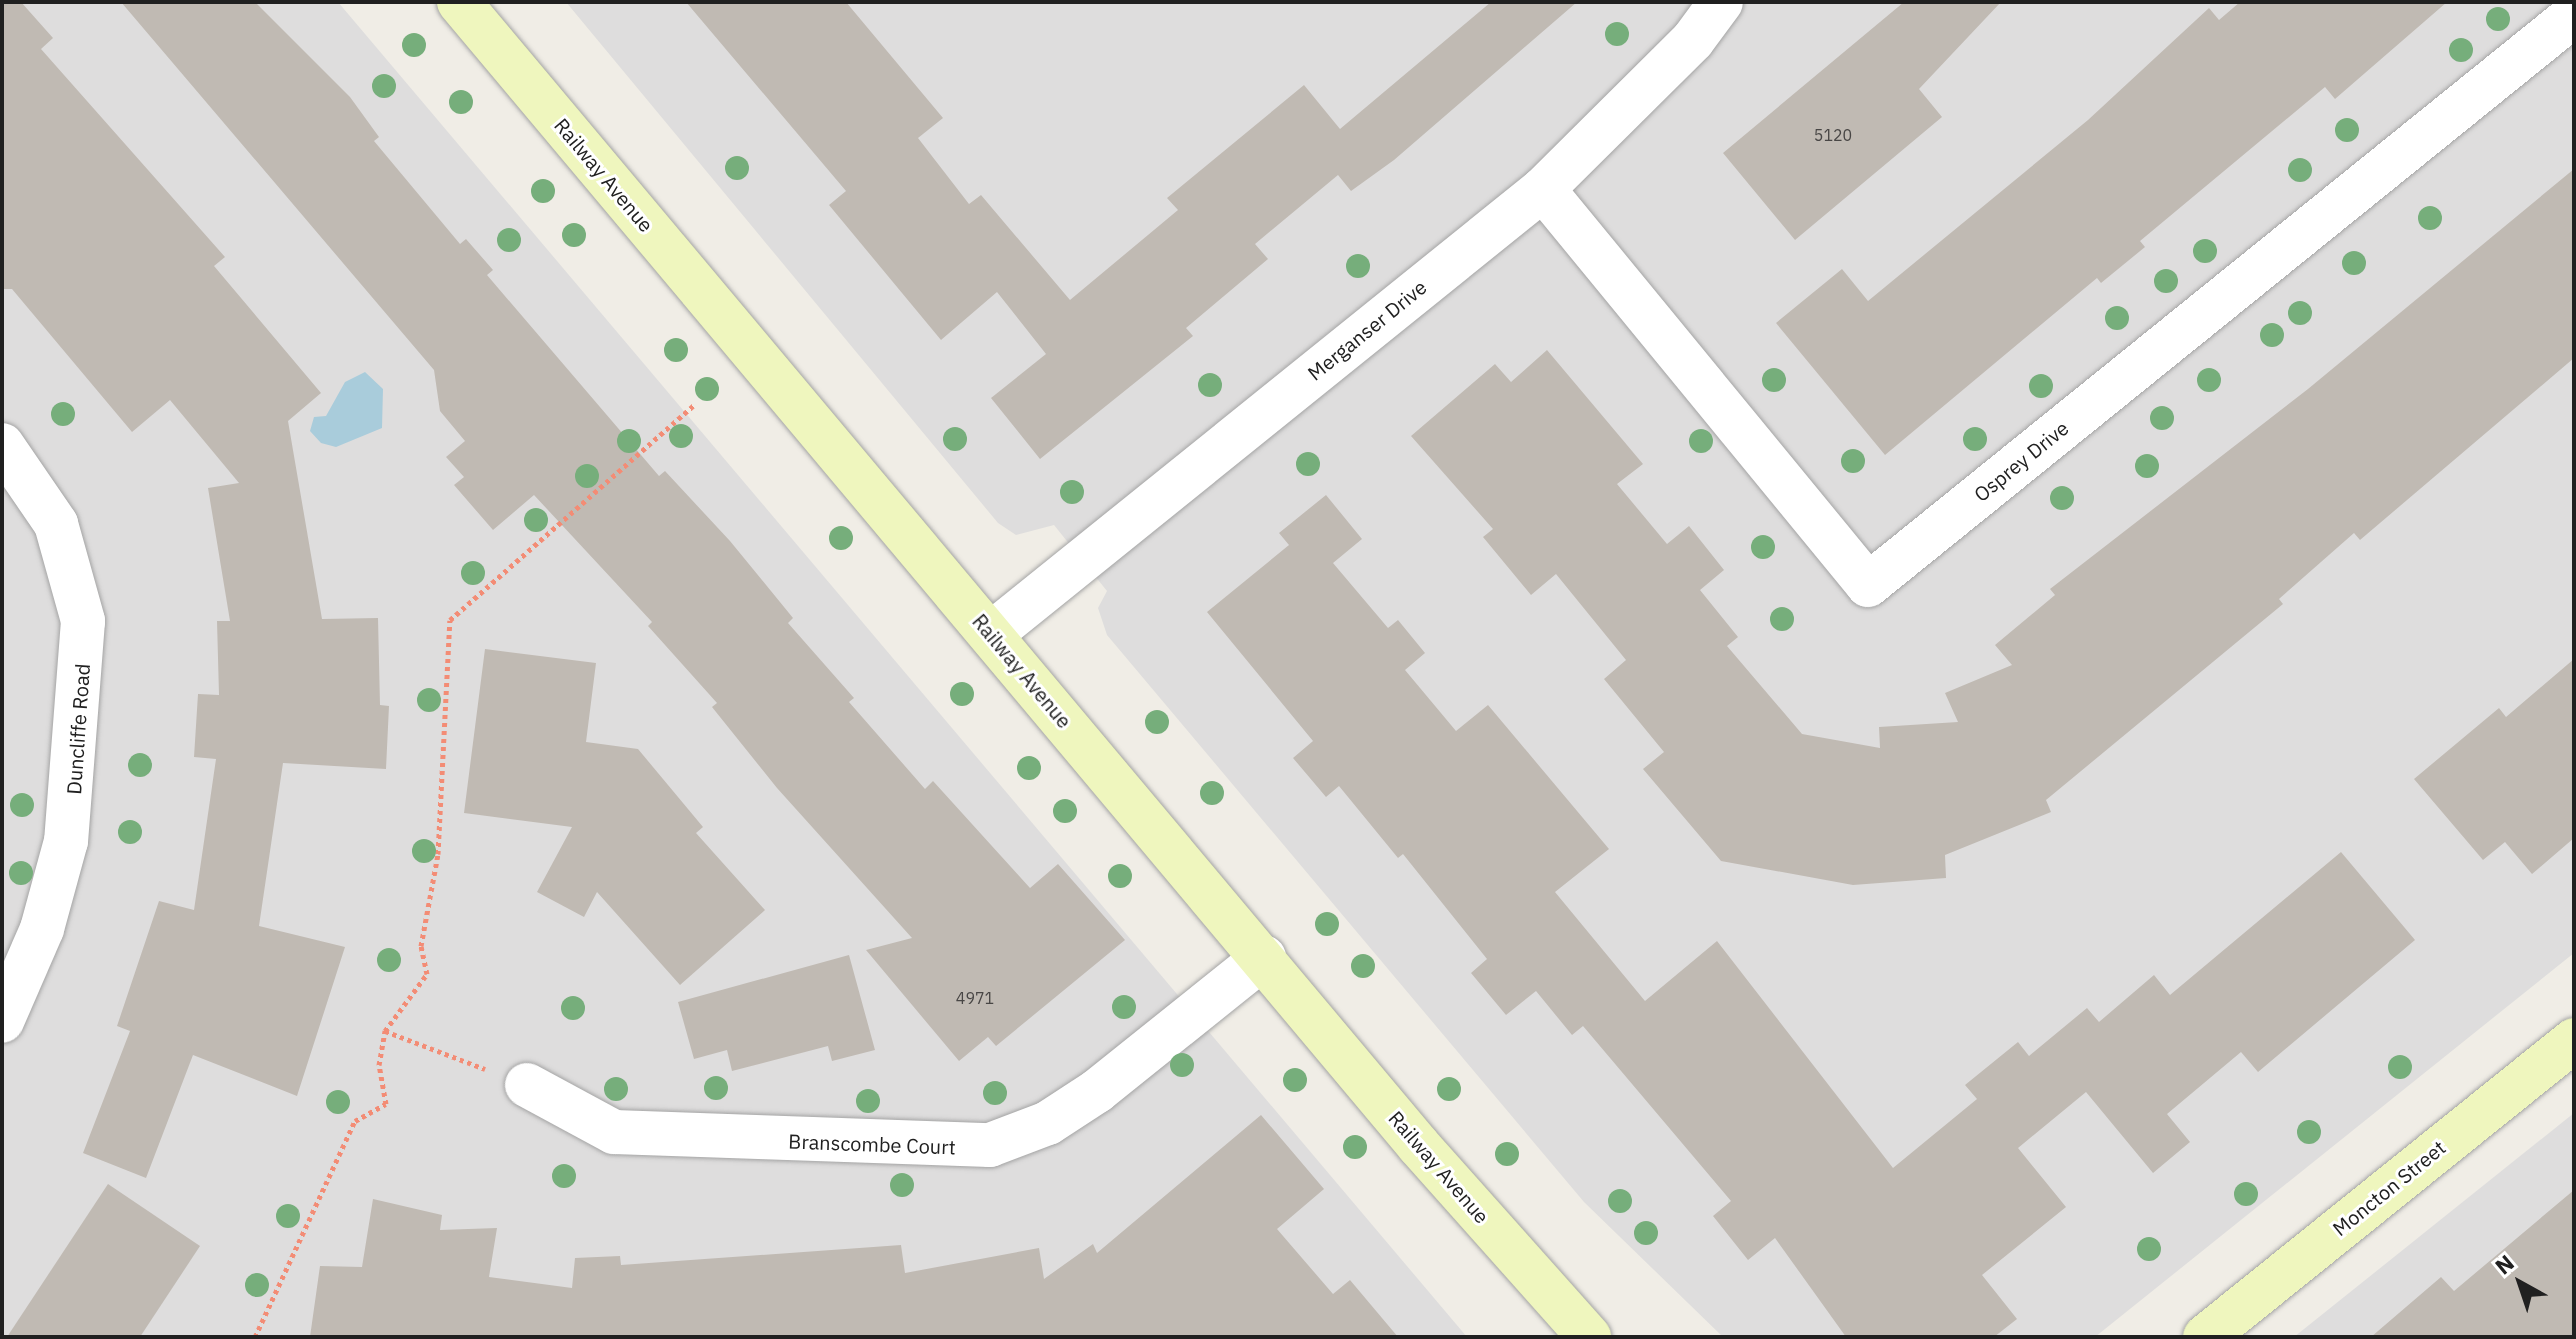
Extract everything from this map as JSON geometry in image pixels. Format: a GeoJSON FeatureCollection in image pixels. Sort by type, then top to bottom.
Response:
{"type":"FeatureCollection","features":[{"type":"Feature","properties":{"kind":"street","name":"Railway Avenue"},"geometry":{"type":"LineString","coordinates":[[459,2],[1264,957],[1589,1337]]}},
{"type":"Feature","properties":{"kind":"street","name":"Merganser Drive"},"geometry":{"type":"LineString","coordinates":[[991,634],[1543,189],[1693,40],[1721,2]]}},
{"type":"Feature","properties":{"kind":"street","name":"Osprey Drive"},"geometry":{"type":"LineString","coordinates":[[1543,189],[1868,585],[2574,15]]}},
{"type":"Feature","properties":{"kind":"street","name":"Duncliffe Road"},"geometry":{"type":"LineString","coordinates":[[2,445],[56,524],[83,621],[66,841],[23,983],[2,1021]]}},
{"type":"Feature","properties":{"kind":"street","name":"Branscombe Court"},"geometry":{"type":"LineString","coordinates":[[527,1085],[614,1132],[990,1145],[1048,1123],[1097,1091],[1264,957]]}},
{"type":"Feature","properties":{"kind":"street","name":"Moncton Street"},"geometry":{"type":"LineString","coordinates":[[2205,1337],[2574,1040]]}},
{"type":"Feature","properties":{"kind":"path"},"geometry":{"type":"LineString","coordinates":[[255,1337],[355,1121],[386,1104],[379,1065],[385,1031],[427,974],[421,946],[438,854],[450,620],[695,404]]}},
{"type":"Feature","properties":{"kind":"path"},"geometry":{"type":"LineString","coordinates":[[385,1031],[527,1085]]}},
{"type":"Feature","properties":{"kind":"shaded area"},"geometry":{"type":"Polygon","coordinates":[[[2,2],[338,2],[1467,1337],[2,1337],[2,2]]]}},
{"type":"Feature","properties":{"kind":"shaded area"},"geometry":{"type":"Polygon","coordinates":[[[566,2],[2574,2],[2574,953],[2095,1337],[1723,1337],[1584,1202],[1107,635],[1098,608],[1107,591],[1054,525],[1016,535],[998,523],[566,2]]]}},
{"type":"Feature","properties":{"kind":"shaded area"},"geometry":{"type":"Polygon","coordinates":[[[2574,1113],[2574,1337],[2294,1337],[2574,1113]]]}},
{"type":"Feature","properties":{"kind":"water"},"geometry":{"type":"Polygon","coordinates":[[[365,372],[383,389],[382,428],[336,447],[321,443],[310,431],[314,417],[326,416],[345,382],[365,372]]]}},
{"type":"Feature","properties":{"kind":"building"},"geometry":{"type":"Polygon","coordinates":[[[2,2],[21,2],[53,38],[41,49],[225,257],[214,266],[321,393],[288,421],[322,619],[378,618],[380,705],[389,706],[386,769],[283,763],[259,926],[345,947],[297,1096],[193,1055],[146,1178],[83,1153],[130,1031],[117,1026],[159,901],[194,910],[216,759],[194,757],[198,694],[219,695],[217,621],[230,621],[208,488],[239,483],[170,400],[132,432],[12,289],[2,289],[2,2]]]}},
{"type":"Feature","properties":{"kind":"building"},"geometry":{"type":"Polygon","coordinates":[[[121,2],[255,2],[350,97],[379,137],[374,141],[460,244],[466,239],[493,270],[487,275],[659,476],[665,471],[730,541],[793,618],[788,623],[854,698],[849,702],[925,789],[933,781],[1030,888],[1058,864],[1125,940],[996,1046],[988,1037],[959,1061],[866,950],[912,938],[777,788],[712,707],[717,703],[648,626],[652,622],[534,495],[493,530],[454,485],[464,477],[446,457],[465,441],[440,411],[434,370],[121,2]]]}},
{"type":"Feature","properties":{"kind":"building"},"geometry":{"type":"Polygon","coordinates":[[[686,2],[846,2],[943,118],[918,138],[969,204],[981,195],[1070,300],[1178,210],[1167,198],[1304,85],[1340,129],[1491,2],[1577,2],[1394,160],[1351,191],[1338,175],[1255,244],[1268,259],[1186,328],[1193,336],[1040,459],[991,398],[1046,354],[997,292],[941,340],[829,205],[846,191],[686,2]]]}},
{"type":"Feature","properties":{"kind":"building"},"geometry":{"type":"Polygon","coordinates":[[[1904,2],[2001,2],[1919,89],[1942,117],[1795,240],[1723,153],[1904,2]]]}},
{"type":"Feature","properties":{"kind":"building"},"geometry":{"type":"Polygon","coordinates":[[[2240,2],[2447,2],[2335,99],[2325,87],[2140,241],[2145,247],[2101,283],[2097,278],[1885,455],[1776,323],[1842,269],[1868,301],[2088,120],[2209,8],[2219,20],[2240,2]]]}},
{"type":"Feature","properties":{"kind":"building"},"geometry":{"type":"Polygon","coordinates":[[[2574,169],[2574,358],[2360,540],[2354,533],[2279,599],[2283,604],[2046,800],[2051,812],[1945,855],[1946,878],[1853,885],[1721,861],[1643,769],[1664,752],[1604,679],[1626,660],[1556,574],[1531,595],[1483,537],[1493,529],[1411,436],[1495,364],[1511,382],[1547,350],[1643,464],[1617,484],[1667,544],[1689,526],[1724,570],[1700,590],[1738,637],[1727,646],[1802,734],[1880,748],[1879,727],[1958,722],[1945,693],[2012,665],[1995,645],[2055,595],[2050,589],[2308,389],[2574,169]]]}},
{"type":"Feature","properties":{"kind":"building"},"geometry":{"type":"Polygon","coordinates":[[[1326,495],[1362,539],[1333,563],[1388,628],[1398,620],[1425,653],[1405,670],[1456,731],[1488,705],[1609,849],[1555,892],[1645,1001],[1717,941],[1893,1168],[1977,1099],[1965,1085],[2018,1042],[2029,1056],[2087,1008],[2099,1022],[2154,975],[2170,995],[2341,852],[2415,940],[2258,1072],[2241,1052],[2167,1114],[2190,1142],[2153,1173],[2086,1092],[2018,1148],[2066,1207],[1982,1275],[2017,1319],[1994,1337],[1846,1337],[1775,1238],[1748,1260],[1713,1216],[1731,1201],[1583,1026],[1572,1035],[1536,991],[1506,1015],[1471,973],[1487,959],[1403,854],[1398,858],[1339,786],[1326,797],[1293,758],[1313,741],[1207,612],[1289,545],[1279,533],[1326,495]]]}},
{"type":"Feature","properties":{"kind":"building"},"geometry":{"type":"Polygon","coordinates":[[[485,649],[596,663],[586,742],[638,749],[703,827],[696,833],[765,910],[680,985],[597,892],[584,917],[537,892],[572,827],[464,813],[485,649]]]}},
{"type":"Feature","properties":{"kind":"building"},"geometry":{"type":"Polygon","coordinates":[[[2574,659],[2574,838],[2532,874],[2505,842],[2483,860],[2414,779],[2499,708],[2506,717],[2574,659]]]}},
{"type":"Feature","properties":{"kind":"building"},"geometry":{"type":"Polygon","coordinates":[[[849,955],[875,1050],[832,1061],[828,1046],[732,1071],[727,1050],[694,1059],[678,1002],[849,955]]]}},
{"type":"Feature","properties":{"kind":"building"},"geometry":{"type":"Polygon","coordinates":[[[1261,1115],[1324,1189],[1277,1229],[1333,1294],[1350,1280],[1398,1337],[310,1337],[320,1266],[362,1267],[373,1199],[442,1215],[440,1230],[497,1228],[489,1277],[572,1288],[575,1258],[620,1256],[621,1265],[901,1245],[905,1273],[1039,1248],[1044,1279],[1093,1244],[1097,1253],[1261,1115]]]}},
{"type":"Feature","properties":{"kind":"building"},"geometry":{"type":"Polygon","coordinates":[[[108,1184],[200,1246],[140,1337],[7,1337],[108,1184]]]}},
{"type":"Feature","properties":{"kind":"building"},"geometry":{"type":"Polygon","coordinates":[[[2574,1190],[2574,1337],[2371,1337],[2441,1277],[2454,1291],[2574,1190]]]}}]}
